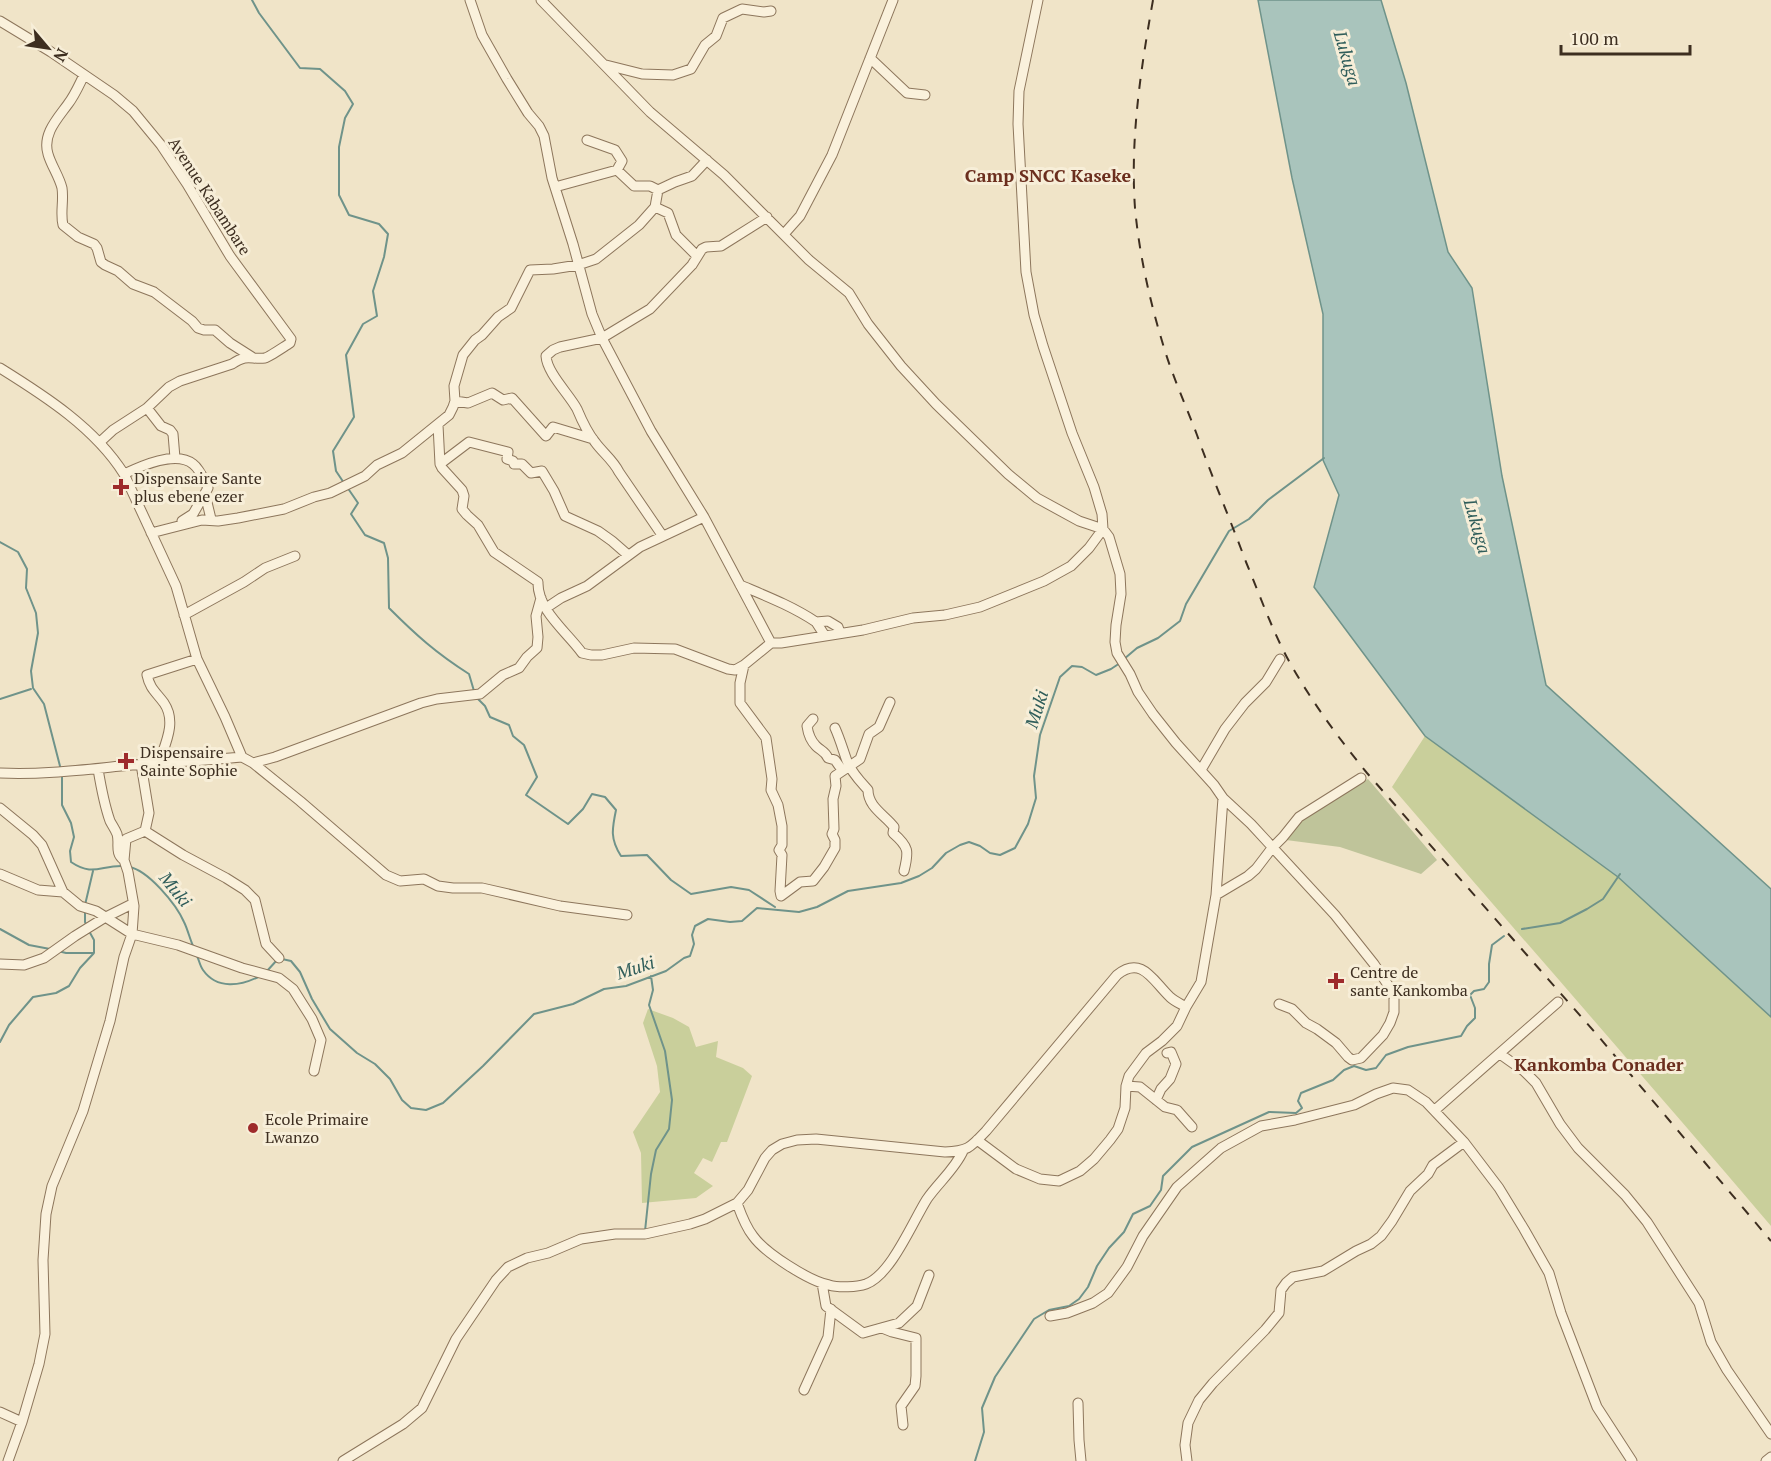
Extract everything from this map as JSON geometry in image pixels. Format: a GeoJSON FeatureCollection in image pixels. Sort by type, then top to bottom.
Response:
{"type":"FeatureCollection","features":[{"type":"Feature","properties":{"kind":"street"},"geometry":{"type":"LineString","coordinates":[[470,0],[482,35],[544,136],[555,188],[592,314],[602,338],[651,431],[704,517],[771,643]]}},
{"type":"Feature","properties":{"kind":"street"},"geometry":{"type":"LineString","coordinates":[[541,0],[650,112],[707,160],[809,260],[849,293],[868,324],[901,366],[936,404],[1008,474],[1037,498],[1102,529],[1109,537],[1120,574],[1121,594],[1115,642],[1117,653],[1138,692],[1176,743],[1223,798],[1251,824],[1335,915],[1378,971],[1394,997],[1394,1012],[1383,1035],[1361,1058],[1352,1060],[1336,1043],[1306,1023],[1292,1009],[1279,1004]]}},
{"type":"Feature","properties":{"kind":"street"},"geometry":{"type":"LineString","coordinates":[[784,234],[800,216],[832,155],[893,0]]}},
{"type":"Feature","properties":{"kind":"street"},"geometry":{"type":"LineString","coordinates":[[438,425],[440,464],[462,490],[464,496],[462,509],[478,525],[494,552],[538,582],[541,598],[558,627],[585,654],[602,655],[634,648],[675,649],[735,670],[771,643],[863,630],[913,618],[945,615],[980,607],[1044,581],[1071,566],[1089,548],[1102,529],[1102,514],[1042,346],[1026,272],[1019,161],[1019,91],[1038,0]]}},
{"type":"Feature","properties":{"kind":"street"},"geometry":{"type":"LineString","coordinates":[[606,65],[642,74],[673,75],[691,69],[705,45],[716,36],[723,18],[742,9],[771,11]]}},
{"type":"Feature","properties":{"kind":"street","name":"Avenue Kabambare"},"geometry":{"type":"LineString","coordinates":[[0,21],[114,95],[133,111],[161,146],[187,184],[230,256],[291,339],[290,343],[270,356],[252,357]]}},
{"type":"Feature","properties":{"kind":"street"},"geometry":{"type":"LineString","coordinates":[[870,58],[907,93],[926,95]]}},
{"type":"Feature","properties":{"kind":"street"},"geometry":{"type":"LineString","coordinates":[[84,75],[71,100],[49,132],[47,142],[48,154],[62,186],[63,225],[78,237],[94,244],[101,262],[105,265],[118,271],[133,284],[154,292],[198,328],[215,330],[252,357]]}},
{"type":"Feature","properties":{"kind":"street"},"geometry":{"type":"LineString","coordinates":[[555,188],[617,170],[622,161],[615,150],[587,140]]}},
{"type":"Feature","properties":{"kind":"street"},"geometry":{"type":"LineString","coordinates":[[658,190],[692,176],[707,160]]}},
{"type":"Feature","properties":{"kind":"street"},"geometry":{"type":"LineString","coordinates":[[617,170],[634,186],[650,186],[658,190]]}},
{"type":"Feature","properties":{"kind":"street"},"geometry":{"type":"LineString","coordinates":[[151,533],[211,519],[238,518],[284,509],[330,493],[365,476],[377,465],[402,453],[449,415],[455,400],[454,386],[463,355],[498,317],[511,308],[530,270],[548,270],[578,265],[596,259],[639,225],[655,207],[658,190]]}},
{"type":"Feature","properties":{"kind":"street"},"geometry":{"type":"LineString","coordinates":[[655,207],[668,213],[676,235],[697,256]]}},
{"type":"Feature","properties":{"kind":"street"},"geometry":{"type":"LineString","coordinates":[[662,535],[614,462],[583,426],[576,408],[554,374],[546,356],[560,347],[602,338],[650,309],[692,265],[702,249],[721,246],[767,217]]}},
{"type":"Feature","properties":{"kind":"street"},"geometry":{"type":"LineString","coordinates":[[99,442],[180,381],[232,364],[240,359],[252,357]]}},
{"type":"Feature","properties":{"kind":"street"},"geometry":{"type":"LineString","coordinates":[[0,368],[79,424],[111,454],[124,474],[176,586],[197,659],[242,757]]}},
{"type":"Feature","properties":{"kind":"street"},"geometry":{"type":"LineString","coordinates":[[455,400],[468,403],[492,393],[503,400],[512,398],[546,436],[553,427],[593,439]]}},
{"type":"Feature","properties":{"kind":"street"},"geometry":{"type":"LineString","coordinates":[[147,408],[160,426],[170,430],[173,434],[175,458]]}},
{"type":"Feature","properties":{"kind":"street"},"geometry":{"type":"LineString","coordinates":[[440,464],[469,442],[508,452],[507,459],[513,461],[513,465],[522,464],[531,473],[542,471],[565,516],[598,531],[628,555]]}},
{"type":"Feature","properties":{"kind":"street"},"geometry":{"type":"LineString","coordinates":[[124,474],[153,462],[175,458],[194,464],[208,488],[193,514],[174,526]]}},
{"type":"Feature","properties":{"kind":"street"},"geometry":{"type":"LineString","coordinates":[[205,494],[211,519]]}},
{"type":"Feature","properties":{"kind":"street"},"geometry":{"type":"LineString","coordinates":[[546,608],[587,586],[640,547],[704,517]]}},
{"type":"Feature","properties":{"kind":"street"},"geometry":{"type":"LineString","coordinates":[[184,615],[265,568],[295,556]]}},
{"type":"Feature","properties":{"kind":"street"},"geometry":{"type":"LineString","coordinates":[[740,585],[785,604],[816,622],[825,636]]}},
{"type":"Feature","properties":{"kind":"street"},"geometry":{"type":"LineString","coordinates":[[252,763],[286,753],[422,703],[480,694],[503,675],[519,668],[537,648],[536,616],[541,598]]}},
{"type":"Feature","properties":{"kind":"street"},"geometry":{"type":"LineString","coordinates":[[816,622],[828,621],[838,627],[840,633]]}},
{"type":"Feature","properties":{"kind":"street"},"geometry":{"type":"LineString","coordinates":[[159,763],[171,725],[166,705],[149,686],[147,675],[197,659]]}},
{"type":"Feature","properties":{"kind":"street"},"geometry":{"type":"LineString","coordinates":[[1201,770],[1225,729],[1245,703],[1266,682],[1280,659]]}},
{"type":"Feature","properties":{"kind":"street"},"geometry":{"type":"LineString","coordinates":[[744,665],[740,682],[740,703],[766,738],[772,779],[771,790],[778,805],[782,826],[782,845],[779,850],[782,855],[781,896],[800,882],[813,881],[835,848],[832,834],[835,776],[860,759],[868,734],[879,727],[890,702]]}},
{"type":"Feature","properties":{"kind":"street"},"geometry":{"type":"LineString","coordinates":[[813,719],[807,726],[809,735],[816,746],[826,753],[828,758],[846,768],[868,790],[868,796],[881,816],[894,827],[893,833],[902,842],[908,855],[904,872]]}},
{"type":"Feature","properties":{"kind":"street"},"geometry":{"type":"LineString","coordinates":[[835,728],[842,742],[846,768]]}},
{"type":"Feature","properties":{"kind":"street"},"geometry":{"type":"LineString","coordinates":[[0,774],[98,769],[242,757],[300,801],[386,875],[400,881],[424,879],[438,886],[482,888],[569,908],[627,915]]}},
{"type":"Feature","properties":{"kind":"street"},"geometry":{"type":"LineString","coordinates":[[141,764],[149,813],[145,831]]}},
{"type":"Feature","properties":{"kind":"street"},"geometry":{"type":"LineString","coordinates":[[98,769],[102,797],[111,824],[117,834],[118,853],[124,860]]}},
{"type":"Feature","properties":{"kind":"street"},"geometry":{"type":"LineString","coordinates":[[1216,895],[1256,869],[1299,817],[1361,778]]}},
{"type":"Feature","properties":{"kind":"street"},"geometry":{"type":"LineString","coordinates":[[977,1140],[1016,1169],[1040,1179],[1059,1181],[1080,1171],[1094,1160],[1118,1129],[1125,1108],[1129,1076],[1146,1053],[1177,1026],[1201,982],[1216,895],[1223,798]]}},
{"type":"Feature","properties":{"kind":"street"},"geometry":{"type":"LineString","coordinates":[[0,808],[42,845],[63,892],[80,906],[100,914],[132,934],[178,945],[242,968],[279,978],[293,989],[312,1019],[321,1040],[314,1071]]}},
{"type":"Feature","properties":{"kind":"street"},"geometry":{"type":"LineString","coordinates":[[126,839],[145,831]]}},
{"type":"Feature","properties":{"kind":"street"},"geometry":{"type":"LineString","coordinates":[[145,831],[245,890],[255,900],[266,944],[279,958]]}},
{"type":"Feature","properties":{"kind":"street"},"geometry":{"type":"LineString","coordinates":[[117,834],[126,839]]}},
{"type":"Feature","properties":{"kind":"street"},"geometry":{"type":"LineString","coordinates":[[8,1461],[39,1365],[45,1334],[43,1260],[46,1214],[52,1186],[83,1111],[110,1021],[124,957],[132,934],[134,906],[124,860],[126,839]]}},
{"type":"Feature","properties":{"kind":"street"},"geometry":{"type":"LineString","coordinates":[[0,874],[38,890],[63,892]]}},
{"type":"Feature","properties":{"kind":"street"},"geometry":{"type":"LineString","coordinates":[[0,964],[24,965],[44,958],[75,936],[100,914],[130,905],[134,906]]}},
{"type":"Feature","properties":{"kind":"street"},"geometry":{"type":"LineString","coordinates":[[737,1203],[752,1235],[762,1246],[794,1268],[831,1286],[866,1284],[879,1276],[902,1244],[927,1199],[963,1151],[977,1140],[1117,975],[1126,968],[1145,971],[1170,996],[1186,1007]]}},
{"type":"Feature","properties":{"kind":"street"},"geometry":{"type":"LineString","coordinates":[[1435,1110],[1558,1002]]}},
{"type":"Feature","properties":{"kind":"street"},"geometry":{"type":"LineString","coordinates":[[1156,1100],[1161,1089],[1170,1079],[1176,1064],[1171,1052],[1167,1053]]}},
{"type":"Feature","properties":{"kind":"street"},"geometry":{"type":"LineString","coordinates":[[1500,1054],[1524,1071],[1536,1083],[1560,1124],[1578,1148],[1625,1195],[1647,1222],[1699,1303],[1712,1342],[1726,1370],[1771,1434]]}},
{"type":"Feature","properties":{"kind":"street"},"geometry":{"type":"LineString","coordinates":[[1126,1086],[1140,1087],[1165,1107],[1177,1110],[1192,1127]]}},
{"type":"Feature","properties":{"kind":"street"},"geometry":{"type":"LineString","coordinates":[[1050,1316],[1093,1304],[1108,1293],[1177,1187],[1221,1148],[1261,1126],[1354,1105],[1393,1088],[1408,1090],[1435,1110],[1464,1142],[1498,1188],[1549,1273],[1561,1313],[1597,1407],[1632,1461]]}},
{"type":"Feature","properties":{"kind":"street"},"geometry":{"type":"LineString","coordinates":[[343,1461],[403,1424],[422,1408],[456,1339],[496,1280],[508,1267],[581,1239],[615,1234],[645,1233],[690,1224],[712,1216],[737,1203],[748,1190],[765,1158],[772,1150],[782,1144],[797,1140],[837,1141],[945,1152],[963,1151]]}},
{"type":"Feature","properties":{"kind":"street"},"geometry":{"type":"LineString","coordinates":[[1187,1461],[1185,1445],[1188,1423],[1199,1400],[1279,1313],[1281,1290],[1286,1283],[1293,1276],[1323,1271],[1371,1244],[1381,1236],[1410,1191],[1428,1174],[1433,1165],[1464,1142]]}},
{"type":"Feature","properties":{"kind":"street"},"geometry":{"type":"LineString","coordinates":[[822,1283],[826,1306],[863,1333],[898,1323],[917,1306],[929,1275]]}},
{"type":"Feature","properties":{"kind":"street"},"geometry":{"type":"LineString","coordinates":[[804,1390],[828,1337],[831,1310]]}},
{"type":"Feature","properties":{"kind":"street"},"geometry":{"type":"LineString","coordinates":[[882,1328],[916,1338],[915,1386],[901,1406],[903,1425]]}},
{"type":"Feature","properties":{"kind":"street"},"geometry":{"type":"LineString","coordinates":[[1078,1403],[1078,1440],[1081,1461]]}},
{"type":"Feature","properties":{"kind":"street"},"geometry":{"type":"LineString","coordinates":[[0,1412],[22,1422]]}},
{"type":"Feature","properties":{"kind":"street"},"geometry":{"type":"LineString","coordinates":[[1766,1461],[1771,1457]]}},
{"type":"Feature","properties":{"kind":"green space"},"geometry":{"type":"Polygon","coordinates":[[[1425,736],[1618,877],[1771,1017],[1771,1226],[1392,787],[1425,736]]]}},
{"type":"Feature","properties":{"kind":"green space"},"geometry":{"type":"Polygon","coordinates":[[[1368,779],[1437,860],[1421,874],[1340,847],[1286,840],[1306,815],[1368,779]]]}},
{"type":"Feature","properties":{"kind":"green space"},"geometry":{"type":"Polygon","coordinates":[[[648,1009],[673,1018],[689,1027],[696,1047],[718,1041],[716,1057],[743,1068],[752,1076],[727,1142],[721,1142],[712,1162],[703,1158],[694,1173],[713,1186],[696,1198],[642,1203],[641,1153],[633,1132],[660,1092],[657,1066],[643,1023],[648,1009]]]}},
{"type":"Feature","properties":{"kind":"water","name":"Lukuga"},"geometry":{"type":"Polygon","coordinates":[[[1258,0],[1381,0],[1406,83],[1448,252],[1472,288],[1502,476],[1546,685],[1771,889],[1771,1017],[1618,877],[1425,736],[1314,587],[1339,495],[1323,460],[1323,314],[1292,178],[1258,0]]]}},
{"type":"Feature","properties":{"kind":"waterway"},"geometry":{"type":"LineString","coordinates":[[252,0],[300,68],[320,69],[345,91],[353,104],[345,118],[339,147],[339,195],[349,215],[379,224],[388,234],[384,257],[373,291],[377,316],[363,324],[346,355],[354,417],[333,451],[336,471],[344,483]]}},
{"type":"Feature","properties":{"kind":"waterway","name":"Muki"},"geometry":{"type":"LineString","coordinates":[[1124,659],[1137,648],[1158,638],[1180,621],[1186,604],[1229,531],[1249,519],[1268,500],[1324,458]]}},
{"type":"Feature","properties":{"kind":"waterway"},"geometry":{"type":"LineString","coordinates":[[347,487],[358,503],[351,514],[365,535],[384,543],[388,558],[389,608],[446,659],[469,674],[474,691]]}},
{"type":"Feature","properties":{"kind":"waterway","name":"Muki"},"geometry":{"type":"LineString","coordinates":[[0,542],[18,552],[27,569],[26,588],[36,613],[38,633],[31,671],[33,688],[44,704],[61,770]]}},
{"type":"Feature","properties":{"kind":"waterway","name":"Muki"},"geometry":{"type":"LineString","coordinates":[[282,959],[291,961],[300,972],[312,999],[330,1029],[357,1053],[375,1064],[390,1079],[402,1100],[411,1108],[426,1110],[443,1103],[534,1014],[573,1004],[604,989],[626,986],[666,971],[690,956],[694,944],[692,935],[695,926],[708,919],[742,921],[757,908],[799,912],[817,907],[848,891],[901,883],[919,876],[932,868],[946,853],[969,842],[990,853],[1000,855],[1015,848],[1028,824],[1036,798],[1034,776],[1040,735],[1060,677],[1072,666],[1082,667],[1096,675],[1120,663]]}},
{"type":"Feature","properties":{"kind":"waterway"},"geometry":{"type":"LineString","coordinates":[[0,699],[31,689]]}},
{"type":"Feature","properties":{"kind":"waterway"},"geometry":{"type":"LineString","coordinates":[[476,697],[485,706],[490,717],[509,725],[513,736],[524,745],[537,777],[526,795],[568,824],[583,809],[592,794],[605,797],[616,810],[613,834],[621,856],[647,855],[671,880],[691,894],[731,887],[749,890],[775,907]]}},
{"type":"Feature","properties":{"kind":"waterway","name":"Muki"},"geometry":{"type":"LineString","coordinates":[[62,775],[62,805],[71,823],[74,837],[70,851],[71,862],[91,870],[123,866]]}},
{"type":"Feature","properties":{"kind":"waterway","name":"Muki"},"geometry":{"type":"LineString","coordinates":[[129,867],[144,874],[168,897],[184,922],[194,948]]}},
{"type":"Feature","properties":{"kind":"waterway"},"geometry":{"type":"LineString","coordinates":[[85,905],[93,871]]}},
{"type":"Feature","properties":{"kind":"waterway"},"geometry":{"type":"LineString","coordinates":[[1522,929],[1560,923],[1587,909],[1603,899],[1620,874]]}},
{"type":"Feature","properties":{"kind":"waterway"},"geometry":{"type":"LineString","coordinates":[[85,911],[87,926]]}},
{"type":"Feature","properties":{"kind":"waterway"},"geometry":{"type":"LineString","coordinates":[[0,929],[29,945],[50,949]]}},
{"type":"Feature","properties":{"kind":"waterway"},"geometry":{"type":"LineString","coordinates":[[0,1042],[9,1025],[33,997],[56,993],[69,986],[80,968],[94,953],[94,940],[89,931]]}},
{"type":"Feature","properties":{"kind":"waterway"},"geometry":{"type":"LineString","coordinates":[[975,1461],[984,1432],[982,1408],[995,1377],[1034,1319],[1049,1310],[1069,1306],[1079,1299],[1088,1287],[1097,1266],[1124,1232],[1133,1214],[1150,1206],[1161,1190],[1163,1176],[1192,1147],[1269,1112],[1296,1113],[1302,1108],[1298,1101],[1301,1093],[1333,1080],[1344,1070],[1354,1066],[1366,1070],[1376,1068],[1386,1055],[1408,1047],[1461,1036],[1475,1018],[1475,1008],[1470,995],[1474,991],[1484,989],[1489,982],[1492,945],[1504,936]]}},
{"type":"Feature","properties":{"kind":"waterway"},"geometry":{"type":"LineString","coordinates":[[58,951],[94,953]]}},
{"type":"Feature","properties":{"kind":"waterway","name":"Muki"},"geometry":{"type":"LineString","coordinates":[[197,956],[202,968],[215,981],[237,984],[260,976]]}},
{"type":"Feature","properties":{"kind":"waterway","name":"Muki"},"geometry":{"type":"LineString","coordinates":[[267,971],[277,960]]}},
{"type":"Feature","properties":{"kind":"waterway"},"geometry":{"type":"LineString","coordinates":[[645,1231],[651,1174],[656,1150],[669,1129],[672,1100],[665,1051],[649,1005],[653,990],[651,976]]}},
{"type":"Feature","properties":{"kind":"railway"},"geometry":{"type":"LineString","coordinates":[[1153,0],[1141,77],[1134,156],[1135,208],[1145,275],[1157,325],[1170,365],[1280,644],[1319,710],[1367,773],[1599,1037],[1771,1241]]}},
{"type":"Feature","properties":{"kind":"place","name":"Dispensaire Sante plus ebene ezer"},"geometry":{"type":"Point","coordinates":[121,487]}},
{"type":"Feature","properties":{"kind":"place","name":"Dispensaire Sainte Sophie"},"geometry":{"type":"Point","coordinates":[126,761]}},
{"type":"Feature","properties":{"kind":"place","name":"Centre de sante Kankomba"},"geometry":{"type":"Point","coordinates":[1336,981]}},
{"type":"Feature","properties":{"kind":"place","name":"Ecole Primaire Lwanzo"},"geometry":{"type":"Point","coordinates":[253,1128]}},
{"type":"Feature","properties":{"kind":"district","name":"Camp SNCC Kaseke"},"geometry":{"type":"Point","coordinates":[1048,175]}},
{"type":"Feature","properties":{"kind":"district","name":"Kankomba Conader"},"geometry":{"type":"Point","coordinates":[1599,1064]}}]}
